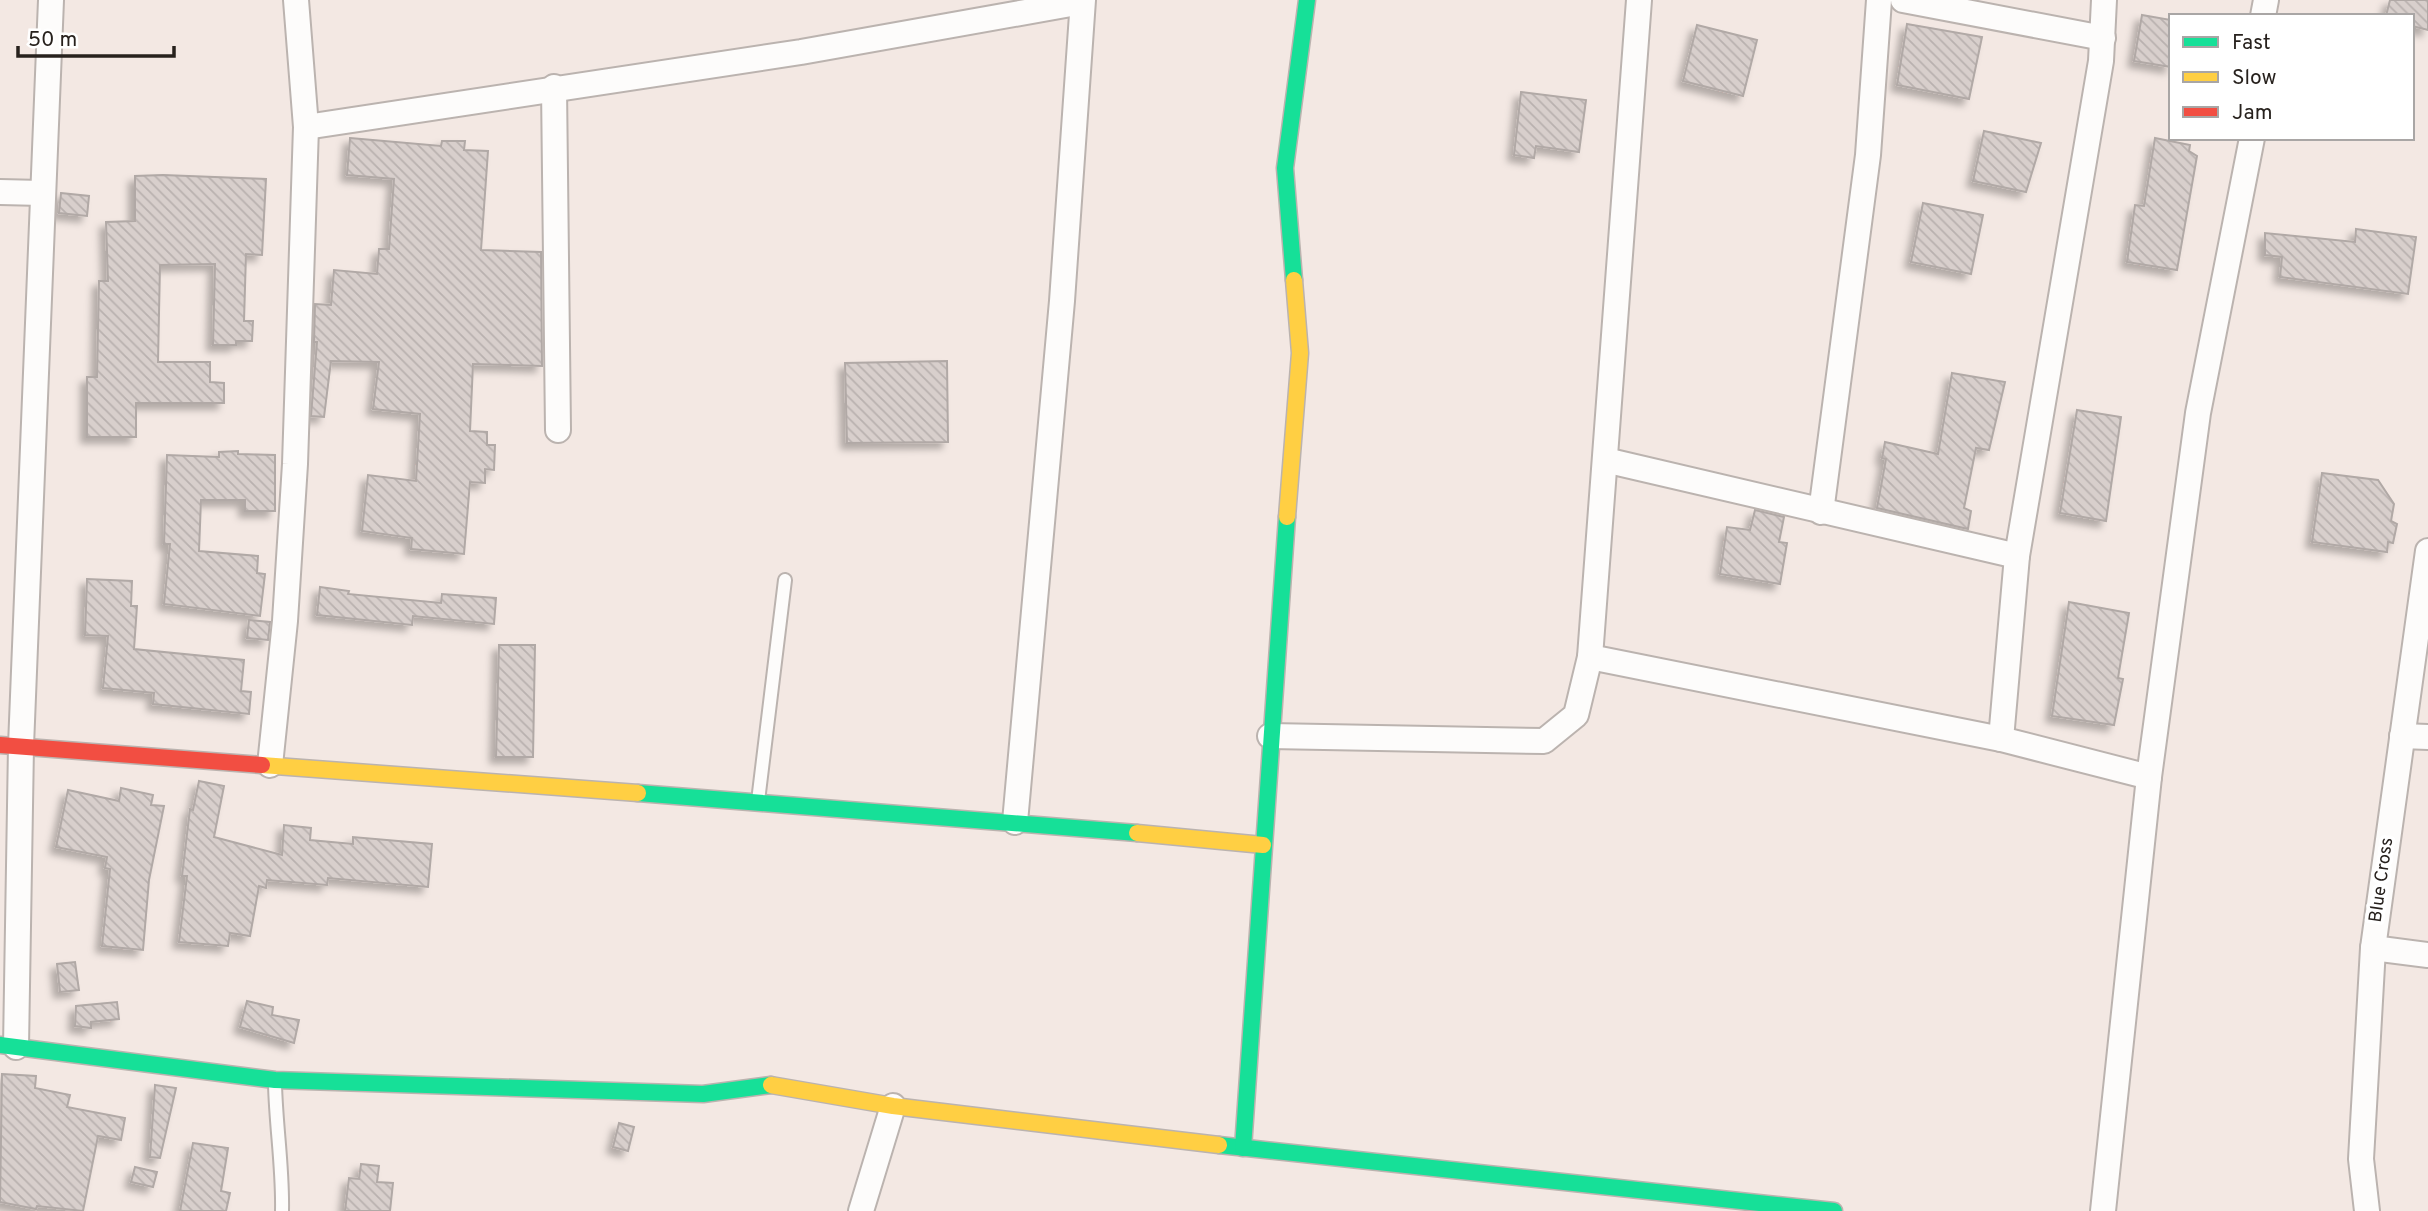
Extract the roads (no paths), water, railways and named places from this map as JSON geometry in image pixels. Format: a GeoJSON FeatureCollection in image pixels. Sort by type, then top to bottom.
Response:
{"type":"FeatureCollection","features":[{"type":"Feature","properties":{"kind":"street"},"geometry":{"type":"LineString","coordinates":[[51,0],[11,745],[8,1046],[275,1080],[704,1094],[766,1084],[893,1105],[1243,1148],[1834,1211]]}},
{"type":"Feature","properties":{"kind":"street"},"geometry":{"type":"LineString","coordinates":[[270,765],[285,621],[295,464],[306,127],[296,0]]}},
{"type":"Feature","properties":{"kind":"street"},"geometry":{"type":"LineString","coordinates":[[1243,1148],[1270,736],[1300,353],[1284,168],[1307,0]]}},
{"type":"Feature","properties":{"kind":"street"},"geometry":{"type":"LineString","coordinates":[[1270,736],[1544,741],[1576,715],[1590,657],[1639,0]]}},
{"type":"Feature","properties":{"kind":"street"},"geometry":{"type":"LineString","coordinates":[[1821,512],[1868,155],[1878,0]]}},
{"type":"Feature","properties":{"kind":"street"},"geometry":{"type":"LineString","coordinates":[[1903,0],[2103,38]]}},
{"type":"Feature","properties":{"kind":"street"},"geometry":{"type":"LineString","coordinates":[[2001,739],[2017,556],[2103,38],[2104,0]]}},
{"type":"Feature","properties":{"kind":"street"},"geometry":{"type":"LineString","coordinates":[[306,127],[554,87],[801,52],[1083,1],[1062,301],[1015,822]]}},
{"type":"Feature","properties":{"kind":"street"},"geometry":{"type":"LineString","coordinates":[[554,87],[558,429]]}},
{"type":"Feature","properties":{"kind":"street"},"geometry":{"type":"LineString","coordinates":[[2103,1211],[2148,776],[2198,413],[2252,140]]}},
{"type":"Feature","properties":{"kind":"street"},"geometry":{"type":"LineString","coordinates":[[0,192],[42,193]]}},
{"type":"Feature","properties":{"kind":"street"},"geometry":{"type":"LineString","coordinates":[[1605,460],[2017,556]]}},
{"type":"Feature","properties":{"kind":"street","name":"Blue Cross"},"geometry":{"type":"LineString","coordinates":[[2367,1211],[2361,1159],[2373,948],[2428,551]]}},
{"type":"Feature","properties":{"kind":"street"},"geometry":{"type":"LineString","coordinates":[[1590,657],[2001,739],[2148,776]]}},
{"type":"Feature","properties":{"kind":"street"},"geometry":{"type":"LineString","coordinates":[[2402,736],[2428,737]]}},
{"type":"Feature","properties":{"kind":"street"},"geometry":{"type":"LineString","coordinates":[[11,745],[1015,822],[1263,845]]}},
{"type":"Feature","properties":{"kind":"street"},"geometry":{"type":"LineString","coordinates":[[2373,948],[2428,955]]}},
{"type":"Feature","properties":{"kind":"street"},"geometry":{"type":"LineString","coordinates":[[861,1211],[893,1105]]}},
{"type":"Feature","properties":{"kind":"lane"},"geometry":{"type":"LineString","coordinates":[[758,804],[785,580]]}},
{"type":"Feature","properties":{"kind":"lane"},"geometry":{"type":"LineString","coordinates":[[275,1080],[276,1131],[283,1174],[282,1211]]}}]}
